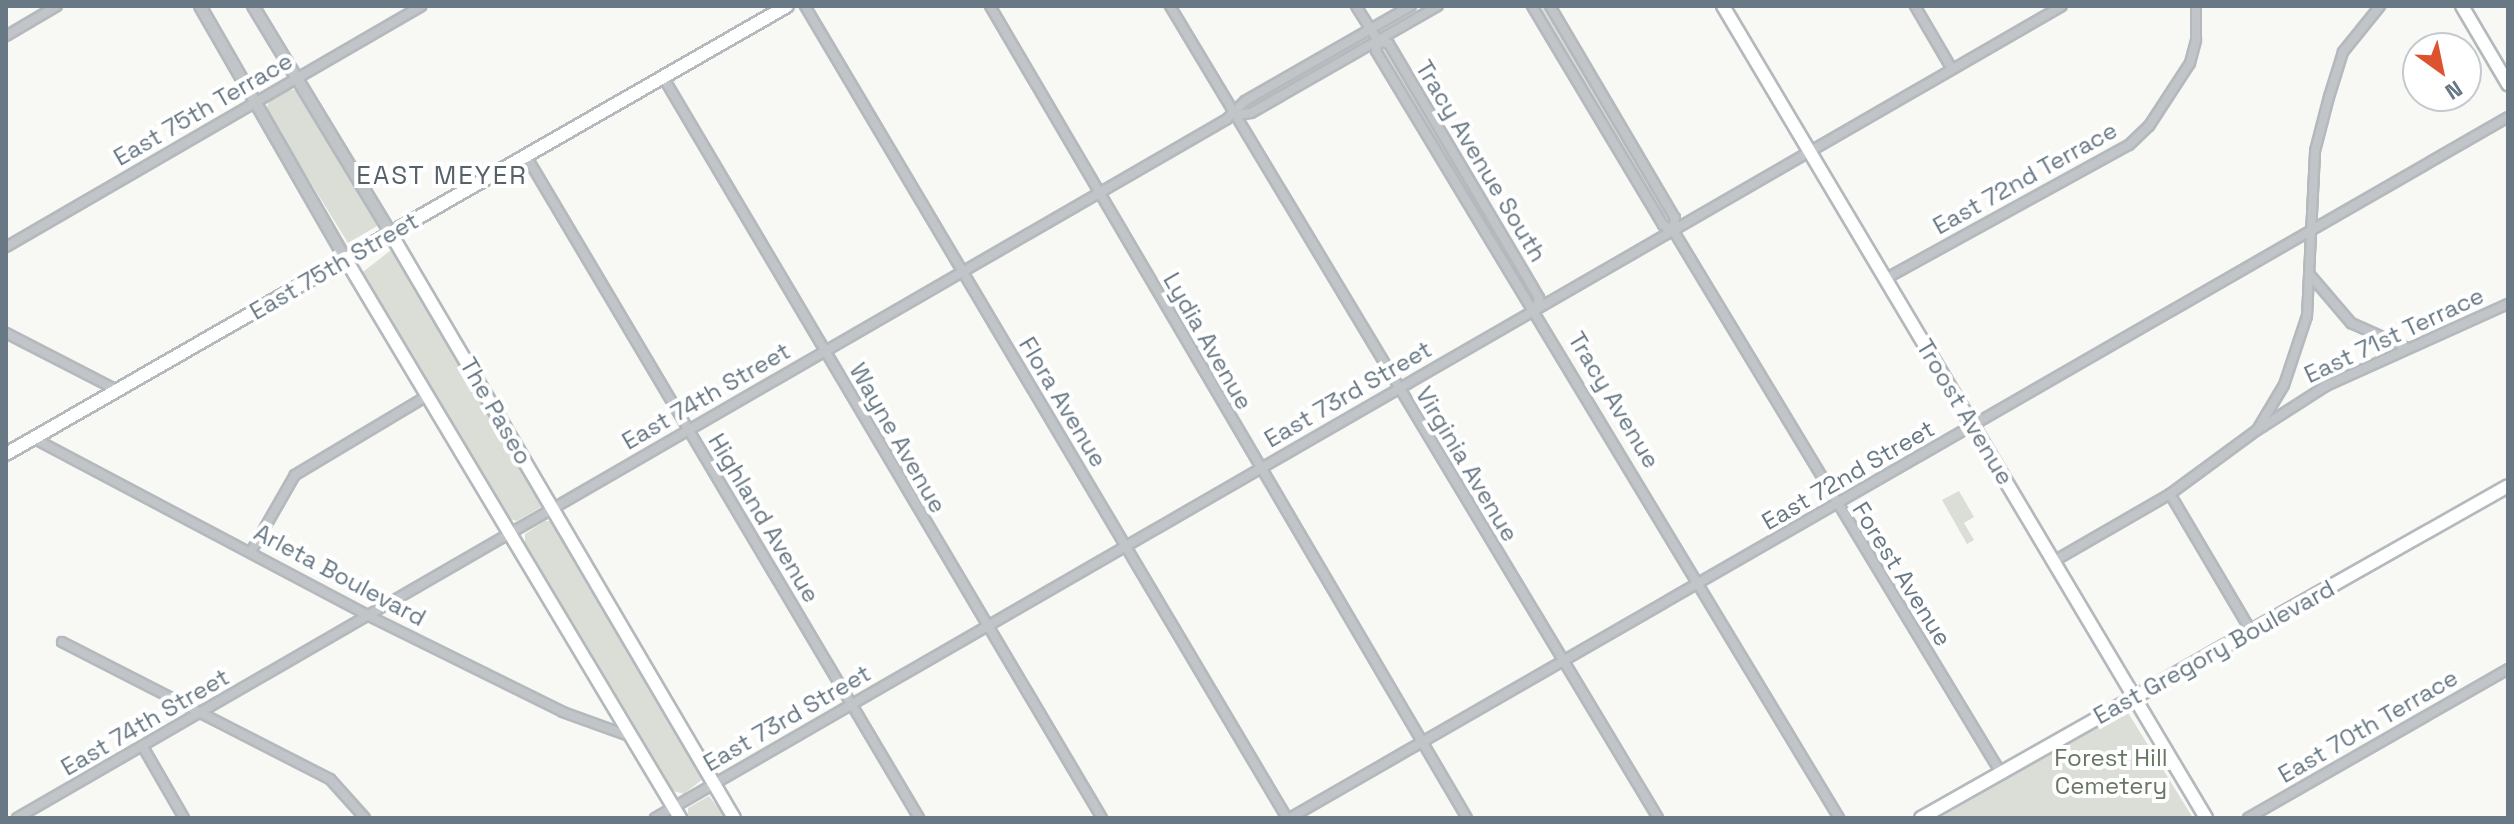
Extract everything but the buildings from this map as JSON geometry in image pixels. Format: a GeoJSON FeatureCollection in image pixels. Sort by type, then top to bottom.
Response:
{"type":"FeatureCollection","features":[{"type":"Feature","properties":{"kind":"main road","name":"East 75th Street"},"geometry":{"type":"LineString","coordinates":[[6,454],[787,6]]}},
{"type":"Feature","properties":{"kind":"main road","name":"Troost Avenue"},"geometry":{"type":"LineString","coordinates":[[1723,6],[2206,818]]}},
{"type":"Feature","properties":{"kind":"main road"},"geometry":{"type":"LineString","coordinates":[[2462,6],[2508,84]]}},
{"type":"Feature","properties":{"kind":"main road","name":"The Paseo"},"geometry":{"type":"LineString","coordinates":[[391,234],[717,782],[733,815]]}},
{"type":"Feature","properties":{"kind":"main road","name":"The Paseo"},"geometry":{"type":"LineString","coordinates":[[345,258],[677,812]]}},
{"type":"Feature","properties":{"kind":"main road","name":"East Gregory Boulevard"},"geometry":{"type":"LineString","coordinates":[[1921,818],[2508,486]]}},
{"type":"Feature","properties":{"kind":"street"},"geometry":{"type":"LineString","coordinates":[[6,36],[57,6]]}},
{"type":"Feature","properties":{"kind":"street","name":"The Paseo"},"geometry":{"type":"LineString","coordinates":[[200,6],[345,258]]}},
{"type":"Feature","properties":{"kind":"street","name":"The Paseo"},"geometry":{"type":"LineString","coordinates":[[253,6],[391,234]]}},
{"type":"Feature","properties":{"kind":"street","name":"East 75th Terrace"},"geometry":{"type":"LineString","coordinates":[[6,247],[421,6]]}},
{"type":"Feature","properties":{"kind":"street","name":"Flora Avenue"},"geometry":{"type":"LineString","coordinates":[[805,6],[1288,818]]}},
{"type":"Feature","properties":{"kind":"street","name":"Lydia Avenue"},"geometry":{"type":"LineString","coordinates":[[990,6],[1467,818]]}},
{"type":"Feature","properties":{"kind":"street","name":"Virginia Avenue"},"geometry":{"type":"LineString","coordinates":[[1170,6],[1658,818]]}},
{"type":"Feature","properties":{"kind":"street","name":"Tracy Avenue"},"geometry":{"type":"LineString","coordinates":[[1356,6],[1378,41],[1376,51],[1528,304],[1536,309],[1839,818]]}},
{"type":"Feature","properties":{"kind":"street","name":"East 74th Street"},"geometry":{"type":"LineString","coordinates":[[17,818],[1234,115],[1245,101],[1411,6]]}},
{"type":"Feature","properties":{"kind":"street"},"geometry":{"type":"LineString","coordinates":[[1234,115],[1251,113],[1438,6]]}},
{"type":"Feature","properties":{"kind":"street"},"geometry":{"type":"LineString","coordinates":[[1532,6],[1663,225],[1673,230],[1675,218],[1550,6]]}},
{"type":"Feature","properties":{"kind":"street"},"geometry":{"type":"LineString","coordinates":[[1915,6],[1952,69]]}},
{"type":"Feature","properties":{"kind":"street","name":"East 73rd Street"},"geometry":{"type":"LineString","coordinates":[[655,818],[677,812],[717,782],[985,626],[2062,6]]}},
{"type":"Feature","properties":{"kind":"street","name":"East 72nd Terrace"},"geometry":{"type":"LineString","coordinates":[[1885,279],[2129,145],[2149,126],[2190,63],[2196,40],[2196,6]]}},
{"type":"Feature","properties":{"kind":"street","name":"East 71st Terrace"},"geometry":{"type":"LineString","coordinates":[[2257,430],[2299,352],[2310,275],[2315,151],[2329,97],[2343,52],[2380,6]]}},
{"type":"Feature","properties":{"kind":"street","name":"Tracy Avenue South"},"geometry":{"type":"LineString","coordinates":[[1378,41],[1389,44],[1484,204],[1539,298],[1536,309]]}},
{"type":"Feature","properties":{"kind":"street","name":"Wayne Avenue"},"geometry":{"type":"LineString","coordinates":[[663,77],[985,626],[1102,818]]}},
{"type":"Feature","properties":{"kind":"street","name":"East 72nd Street"},"geometry":{"type":"LineString","coordinates":[[1288,818],[2508,117]]}},
{"type":"Feature","properties":{"kind":"street","name":"Highland Avenue"},"geometry":{"type":"LineString","coordinates":[[526,156],[919,818]]}},
{"type":"Feature","properties":{"kind":"street","name":"Forest Avenue"},"geometry":{"type":"LineString","coordinates":[[1673,230],[1836,505],[2001,773]]}},
{"type":"Feature","properties":{"kind":"street"},"geometry":{"type":"LineString","coordinates":[[2310,275],[2351,323],[2405,347]]}},
{"type":"Feature","properties":{"kind":"street","name":"East 71st Terrace"},"geometry":{"type":"LineString","coordinates":[[2054,561],[2170,494],[2257,430],[2326,386],[2405,347],[2508,304]]}},
{"type":"Feature","properties":{"kind":"street"},"geometry":{"type":"LineString","coordinates":[[6,333],[117,390]]}},
{"type":"Feature","properties":{"kind":"street"},"geometry":{"type":"LineString","coordinates":[[252,550],[295,475],[427,396]]}},
{"type":"Feature","properties":{"kind":"street","name":"Arleta Boulevard"},"geometry":{"type":"LineString","coordinates":[[33,438],[252,550],[369,616],[563,712],[633,737]]}},
{"type":"Feature","properties":{"kind":"street"},"geometry":{"type":"LineString","coordinates":[[2170,494],[2251,631]]}},
{"type":"Feature","properties":{"kind":"street"},"geometry":{"type":"LineString","coordinates":[[62,642],[330,779],[365,818]]}},
{"type":"Feature","properties":{"kind":"street","name":"East 70th Terrace"},"geometry":{"type":"LineString","coordinates":[[2248,818],[2508,669]]}},
{"type":"Feature","properties":{"kind":"street"},"geometry":{"type":"LineString","coordinates":[[143,747],[184,818]]}},
{"type":"Feature","properties":{"kind":"green space"},"geometry":{"type":"Polygon","coordinates":[[[1538,6],[1545,6],[1667,218],[1664,217],[1538,6]]]}},
{"type":"Feature","properties":{"kind":"green space"},"geometry":{"type":"Polygon","coordinates":[[[1355,42],[1363,46],[1250,107],[1256,99],[1355,42]]]}},
{"type":"Feature","properties":{"kind":"green space"},"geometry":{"type":"Polygon","coordinates":[[[1380,46],[1388,50],[1530,296],[1526,295],[1380,46]]]}},
{"type":"Feature","properties":{"kind":"green space"},"geometry":{"type":"Polygon","coordinates":[[[289,89],[300,91],[377,221],[377,226],[348,243],[266,110],[269,101],[289,89]]]}},
{"type":"Feature","properties":{"kind":"green space"},"geometry":{"type":"Polygon","coordinates":[[[391,250],[543,500],[541,507],[517,521],[510,519],[363,272],[391,250]]]}},
{"type":"Feature","properties":{"kind":"green space"},"geometry":{"type":"Polygon","coordinates":[[[1959,491],[1974,517],[1964,523],[1974,540],[1967,544],[1942,500],[1959,491]]]}},
{"type":"Feature","properties":{"kind":"green space"},"geometry":{"type":"Polygon","coordinates":[[[545,521],[555,521],[704,778],[684,794],[670,790],[525,546],[525,534],[545,521]]]}},
{"type":"Feature","properties":{"kind":"green space","name":"Forest Hill Cemetery"},"geometry":{"type":"Polygon","coordinates":[[[2123,711],[2127,711],[2193,818],[1939,818],[2123,711]]]}},
{"type":"Feature","properties":{"kind":"green space"},"geometry":{"type":"Polygon","coordinates":[[[709,796],[726,818],[688,818],[688,808],[709,796]]]}},
{"type":"Feature","properties":{"kind":"district","name":"EAST MEYER"},"geometry":{"type":"Point","coordinates":[442,176]}}]}
